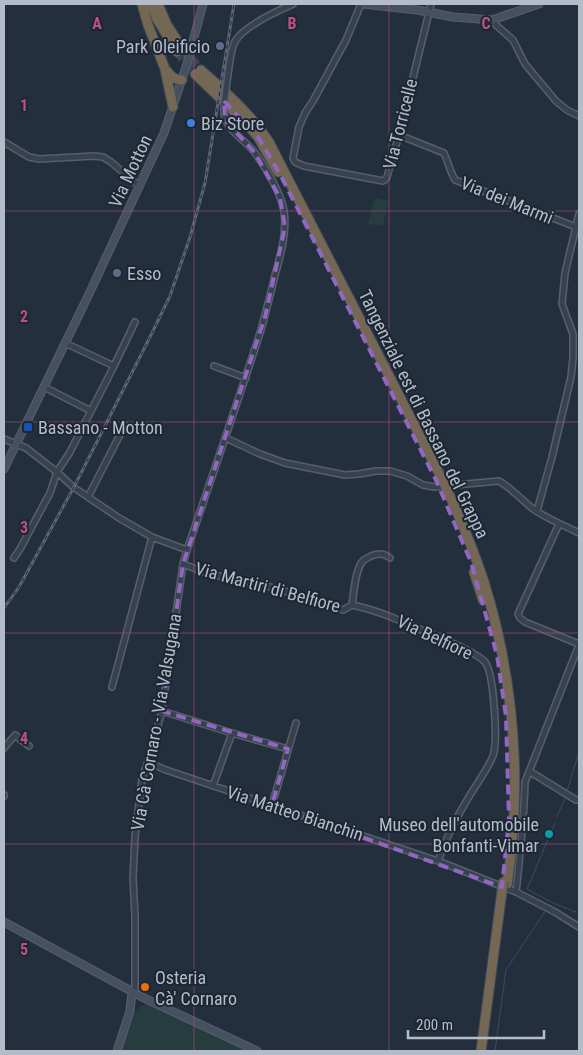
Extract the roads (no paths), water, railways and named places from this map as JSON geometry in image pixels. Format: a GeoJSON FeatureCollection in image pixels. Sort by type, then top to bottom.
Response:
{"type":"FeatureCollection","features":[{"type":"Feature","properties":{"kind":"highway"},"geometry":{"type":"LineString","coordinates":[[142,4],[165,69],[173,108]]}},
{"type":"Feature","properties":{"kind":"highway"},"geometry":{"type":"LineString","coordinates":[[151,4],[157,19],[179,50],[158,4]]}},
{"type":"Feature","properties":{"kind":"highway"},"geometry":{"type":"LineString","coordinates":[[165,69],[171,77],[182,80]]}},
{"type":"Feature","properties":{"kind":"highway","name":"Tangenziale est di Bassano del Grappa"},"geometry":{"type":"LineString","coordinates":[[198,72],[247,113],[269,142],[368,342],[463,525],[484,584],[497,632],[507,685],[514,765],[512,842],[484,1051]]}},
{"type":"Feature","properties":{"kind":"highway","name":"Tangenziale est di Bassano del Grappa"},"geometry":{"type":"LineString","coordinates":[[481,1051],[507,888]]}},
{"type":"Feature","properties":{"kind":"main road","name":"Via Motton"},"geometry":{"type":"LineString","coordinates":[[4,469],[164,133],[182,80],[203,4]]}},
{"type":"Feature","properties":{"kind":"main road"},"geometry":{"type":"LineString","coordinates":[[362,4],[429,12],[453,17],[492,20],[518,8],[539,4]]}},
{"type":"Feature","properties":{"kind":"main road"},"geometry":{"type":"LineString","coordinates":[[4,922],[133,993],[257,1051]]}},
{"type":"Feature","properties":{"kind":"main road"},"geometry":{"type":"LineString","coordinates":[[133,993],[137,1003]]}},
{"type":"Feature","properties":{"kind":"main road"},"geometry":{"type":"LineString","coordinates":[[117,1051],[130,1011],[133,993]]}},
{"type":"Feature","properties":{"kind":"main road"},"geometry":{"type":"LineString","coordinates":[[130,1011],[144,998]]}},
{"type":"Feature","properties":{"kind":"street","name":"Via Cà Cornaro - Via Valsugana"},"geometry":{"type":"LineString","coordinates":[[133,993],[135,916],[133,870],[142,779],[162,711],[183,564],[246,378],[272,292],[282,252],[285,227],[284,210],[280,198],[264,166],[255,153],[229,127],[225,120],[223,111],[232,49],[236,40],[244,31],[274,12],[293,4]]}},
{"type":"Feature","properties":{"kind":"street","name":"Via Torricelle"},"geometry":{"type":"LineString","coordinates":[[362,4],[346,40],[305,113],[299,127],[292,158],[295,162],[304,166],[382,182],[387,177],[399,135],[431,4]]}},
{"type":"Feature","properties":{"kind":"street"},"geometry":{"type":"LineString","coordinates":[[492,20],[513,40],[525,64],[556,101],[567,110],[579,116]]}},
{"type":"Feature","properties":{"kind":"street","name":"Via dei Marmi"},"geometry":{"type":"LineString","coordinates":[[399,135],[444,153],[455,180],[576,227]]}},
{"type":"Feature","properties":{"kind":"street"},"geometry":{"type":"LineString","coordinates":[[4,142],[29,157],[39,159],[94,156],[104,158],[139,186]]}},
{"type":"Feature","properties":{"kind":"street"},"geometry":{"type":"LineString","coordinates":[[537,511],[552,458],[571,377],[573,334],[562,304],[565,272],[579,214]]}},
{"type":"Feature","properties":{"kind":"street"},"geometry":{"type":"LineString","coordinates":[[14,558],[50,493],[57,472],[92,410],[135,322]]}},
{"type":"Feature","properties":{"kind":"street"},"geometry":{"type":"LineString","coordinates":[[65,343],[114,366]]}},
{"type":"Feature","properties":{"kind":"street"},"geometry":{"type":"LineString","coordinates":[[214,366],[246,378]]}},
{"type":"Feature","properties":{"kind":"street"},"geometry":{"type":"LineString","coordinates":[[44,387],[92,410]]}},
{"type":"Feature","properties":{"kind":"street"},"geometry":{"type":"LineString","coordinates":[[88,497],[125,425]]}},
{"type":"Feature","properties":{"kind":"street"},"geometry":{"type":"LineString","coordinates":[[226,438],[285,463],[345,475],[376,470],[390,470],[434,488],[499,481],[537,511],[579,533]]}},
{"type":"Feature","properties":{"kind":"street"},"geometry":{"type":"LineString","coordinates":[[4,439],[26,448],[74,487],[119,518],[152,537],[187,550]]}},
{"type":"Feature","properties":{"kind":"street"},"geometry":{"type":"LineString","coordinates":[[507,888],[520,853],[525,782],[579,644],[525,622],[518,614],[559,524]]}},
{"type":"Feature","properties":{"kind":"street"},"geometry":{"type":"LineString","coordinates":[[112,688],[152,537]]}},
{"type":"Feature","properties":{"kind":"street"},"geometry":{"type":"LineString","coordinates":[[352,605],[357,573],[364,559],[380,554],[390,558]]}},
{"type":"Feature","properties":{"kind":"street","name":"Via Martiri di Belfiore"},"geometry":{"type":"LineString","coordinates":[[183,564],[209,574],[263,585],[343,610],[352,605]]}},
{"type":"Feature","properties":{"kind":"street","name":"Via Belfiore"},"geometry":{"type":"LineString","coordinates":[[352,605],[392,617],[450,642],[480,657],[486,663],[490,672],[495,722],[494,754],[459,814],[444,843],[438,860]]}},
{"type":"Feature","properties":{"kind":"street"},"geometry":{"type":"LineString","coordinates":[[162,711],[288,749]]}},
{"type":"Feature","properties":{"kind":"street"},"geometry":{"type":"LineString","coordinates":[[272,805],[296,723]]}},
{"type":"Feature","properties":{"kind":"street"},"geometry":{"type":"LineString","coordinates":[[213,786],[232,733]]}},
{"type":"Feature","properties":{"kind":"street"},"geometry":{"type":"LineString","coordinates":[[4,748],[15,735],[29,746]]}},
{"type":"Feature","properties":{"kind":"street","name":"Via Matteo Bianchin"},"geometry":{"type":"LineString","coordinates":[[149,758],[157,766],[213,786],[438,860],[507,888],[555,912],[579,927]]}},
{"type":"Feature","properties":{"kind":"street"},"geometry":{"type":"LineString","coordinates":[[529,770],[576,800],[579,800]]}},
{"type":"Feature","properties":{"kind":"waterway"},"geometry":{"type":"LineString","coordinates":[[567,791],[579,752]]}},
{"type":"Feature","properties":{"kind":"waterway"},"geometry":{"type":"LineString","coordinates":[[557,816],[565,799]]}},
{"type":"Feature","properties":{"kind":"waterway"},"geometry":{"type":"LineString","coordinates":[[555,823],[527,889],[553,903],[576,912]]}},
{"type":"Feature","properties":{"kind":"waterway"},"geometry":{"type":"LineString","coordinates":[[495,1051],[506,970],[546,910]]}},
{"type":"Feature","properties":{"kind":"tunnel"},"geometry":{"type":"LineString","coordinates":[[182,48],[201,70]]}},
{"type":"Feature","properties":{"kind":"tunnel"},"geometry":{"type":"LineString","coordinates":[[177,52],[195,74]]}},
{"type":"Feature","properties":{"kind":"railway"},"geometry":{"type":"LineString","coordinates":[[4,608],[19,587],[74,487],[170,296],[190,237],[205,183],[234,4]]}},
{"type":"Feature","properties":{"kind":"place","name":"Park Oleificio"},"geometry":{"type":"Point","coordinates":[220,46]}},
{"type":"Feature","properties":{"kind":"place","name":"Biz Store"},"geometry":{"type":"Point","coordinates":[191,123]}},
{"type":"Feature","properties":{"kind":"place","name":"Esso"},"geometry":{"type":"Point","coordinates":[117,273]}},
{"type":"Feature","properties":{"kind":"place","name":"Bassano - Motton"},"geometry":{"type":"Point","coordinates":[28,427]}},
{"type":"Feature","properties":{"kind":"place","name":"Museo dell'automobile Bonfanti-Vimar"},"geometry":{"type":"Point","coordinates":[549,834]}},
{"type":"Feature","properties":{"kind":"place","name":"Osteria Cà' Cornaro"},"geometry":{"type":"Point","coordinates":[145,987]}}]}
